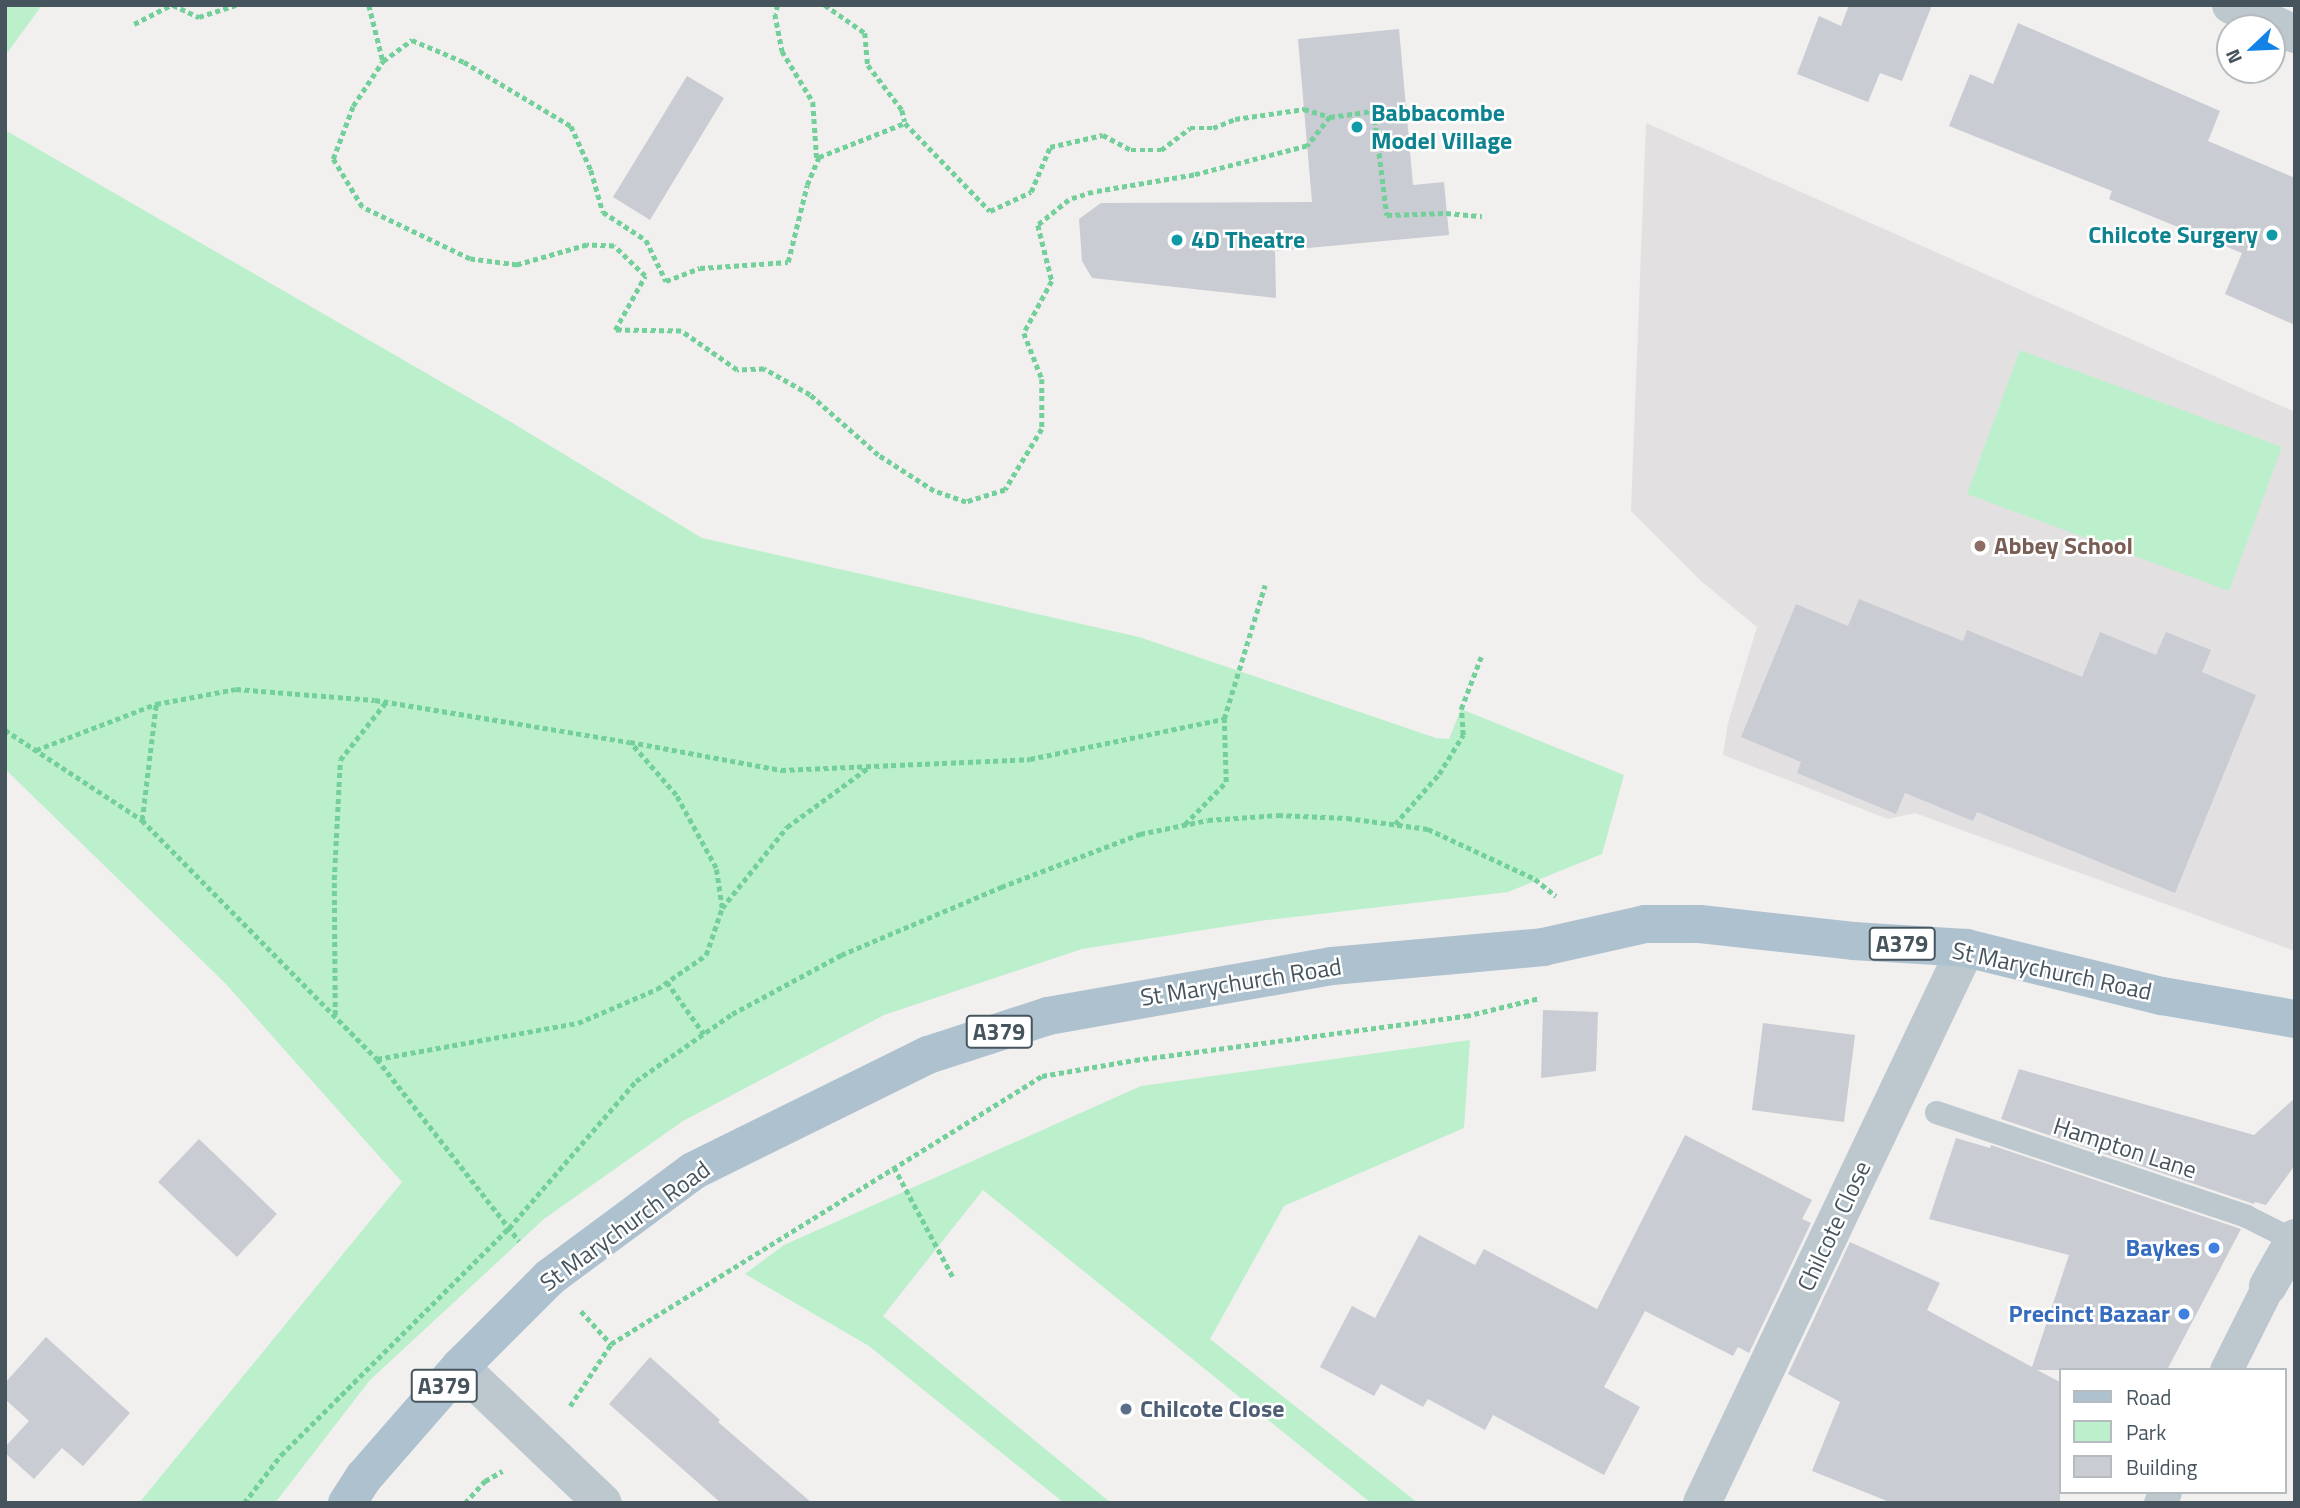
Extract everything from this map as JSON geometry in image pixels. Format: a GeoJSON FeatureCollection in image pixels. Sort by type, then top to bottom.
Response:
{"type":"FeatureCollection","features":[{"type":"Feature","properties":{"kind":"main road","name":"St Marychurch Road"},"geometry":{"type":"LineString","coordinates":[[347,1503],[364,1477],[460,1367],[550,1277],[693,1171],[928,1055],[1048,1016],[1332,965],[1558,943],[1645,924],[1700,924],[1853,941],[1966,948],[2162,996],[2295,1018]]}},
{"type":"Feature","properties":{"kind":"street"},"geometry":{"type":"LineString","coordinates":[[2231,5],[2295,34]]}},
{"type":"Feature","properties":{"kind":"street","name":"Chilcote Close"},"geometry":{"type":"LineString","coordinates":[[1702,1503],[1966,948]]}},
{"type":"Feature","properties":{"kind":"street"},"geometry":{"type":"LineString","coordinates":[[2227,1368],[2267,1286],[2294,1239]]}},
{"type":"Feature","properties":{"kind":"street"},"geometry":{"type":"LineString","coordinates":[[460,1367],[603,1503]]}},
{"type":"Feature","properties":{"kind":"lane","name":"Hampton Lane"},"geometry":{"type":"LineString","coordinates":[[1936,1112],[2246,1216],[2294,1239]]}},
{"type":"Feature","properties":{"kind":"path"},"geometry":{"type":"LineString","coordinates":[[134,24],[172,5],[199,17],[236,5]]}},
{"type":"Feature","properties":{"kind":"path"},"geometry":{"type":"LineString","coordinates":[[369,5],[383,61]]}},
{"type":"Feature","properties":{"kind":"path"},"geometry":{"type":"LineString","coordinates":[[772,5],[782,51],[813,102],[817,161]]}},
{"type":"Feature","properties":{"kind":"path"},"geometry":{"type":"LineString","coordinates":[[775,14],[778,5]]}},
{"type":"Feature","properties":{"kind":"path"},"geometry":{"type":"LineString","coordinates":[[825,5],[865,33],[868,65],[902,110],[905,123],[990,211],[1031,192],[1050,147],[1103,135],[1131,150],[1161,150],[1190,128],[1213,128],[1235,119],[1304,109],[1330,117],[1374,111],[1387,215],[1446,213],[1482,216]]}},
{"type":"Feature","properties":{"kind":"path"},"geometry":{"type":"LineString","coordinates":[[905,123],[819,157],[807,185],[789,262],[700,268],[666,281],[646,240],[603,212],[591,170],[572,126],[464,62],[412,40],[383,61],[353,106],[333,159],[362,207],[470,259],[517,265],[587,245],[614,246],[645,276],[615,330],[681,331],[737,370],[764,369],[810,394],[878,455],[934,491],[967,502],[1005,490],[1042,429],[1042,379],[1024,333],[1052,281],[1038,225],[1069,200],[1093,192],[1194,175],[1307,146],[1330,117]]}},
{"type":"Feature","properties":{"kind":"path"},"geometry":{"type":"LineString","coordinates":[[1184,825],[1226,782],[1224,719],[1265,585]]}},
{"type":"Feature","properties":{"kind":"path"},"geometry":{"type":"LineString","coordinates":[[1394,825],[1439,774],[1463,735],[1461,709],[1481,657]]}},
{"type":"Feature","properties":{"kind":"path"},"geometry":{"type":"LineString","coordinates":[[36,750],[156,704],[236,689],[386,702],[630,741],[781,770],[1030,760],[1224,719]]}},
{"type":"Feature","properties":{"kind":"path"},"geometry":{"type":"LineString","coordinates":[[335,1016],[334,880],[340,760],[386,702]]}},
{"type":"Feature","properties":{"kind":"path"},"geometry":{"type":"LineString","coordinates":[[142,820],[156,704]]}},
{"type":"Feature","properties":{"kind":"path"},"geometry":{"type":"LineString","coordinates":[[5,730],[142,820],[377,1059],[509,1228]]}},
{"type":"Feature","properties":{"kind":"path"},"geometry":{"type":"LineString","coordinates":[[630,741],[676,795],[716,868],[722,908]]}},
{"type":"Feature","properties":{"kind":"path"},"geometry":{"type":"LineString","coordinates":[[377,1059],[578,1023],[657,989],[706,956],[722,908],[788,827],[868,768]]}},
{"type":"Feature","properties":{"kind":"path"},"geometry":{"type":"LineString","coordinates":[[244,1503],[281,1455],[509,1228],[636,1081],[732,1014],[841,955],[1002,887],[1128,839],[1208,820],[1278,815],[1347,818],[1428,829],[1485,854],[1555,893],[1558,943],[1547,997],[1466,1016],[1135,1060],[1042,1076],[611,1344],[543,1448],[485,1481],[465,1503]]}},
{"type":"Feature","properties":{"kind":"path"},"geometry":{"type":"LineString","coordinates":[[667,982],[704,1034]]}},
{"type":"Feature","properties":{"kind":"path"},"geometry":{"type":"LineString","coordinates":[[894,1167],[954,1279]]}},
{"type":"Feature","properties":{"kind":"shaded area","name":"Abbey School"},"geometry":{"type":"Polygon","coordinates":[[[1646,123],[2295,412],[2295,951],[1915,813],[1888,819],[1723,755],[1728,723],[1757,627],[1701,581],[1631,511],[1646,123]]]}},
{"type":"Feature","properties":{"kind":"green space"},"geometry":{"type":"Polygon","coordinates":[[[5,5],[42,5],[8,52],[5,51],[5,5]]]}},
{"type":"Feature","properties":{"kind":"green space"},"geometry":{"type":"Polygon","coordinates":[[[5,130],[511,422],[702,538],[1139,637],[1436,738],[1449,739],[1461,709],[1624,775],[1602,854],[1508,892],[1267,920],[1082,949],[884,1015],[683,1121],[544,1219],[370,1380],[275,1503],[139,1503],[402,1182],[225,983],[5,769],[5,130]]]}},
{"type":"Feature","properties":{"kind":"green space"},"geometry":{"type":"Polygon","coordinates":[[[2020,350],[2282,447],[2229,591],[1967,494],[2020,350]]]}},
{"type":"Feature","properties":{"kind":"green space"},"geometry":{"type":"Polygon","coordinates":[[[1470,1040],[1464,1128],[1284,1206],[1210,1339],[1418,1503],[1371,1503],[983,1190],[883,1316],[1111,1503],[1064,1503],[869,1346],[745,1274],[784,1245],[1141,1086],[1470,1040]]]}},
{"type":"Feature","properties":{"kind":"building"},"geometry":{"type":"Polygon","coordinates":[[[1849,5],[1932,5],[1902,81],[1880,73],[1868,102],[1797,74],[1819,16],[1841,26],[1849,5]]]}},
{"type":"Feature","properties":{"kind":"building"},"geometry":{"type":"Polygon","coordinates":[[[2018,23],[2220,111],[2208,141],[2295,178],[2295,325],[2225,294],[2242,253],[2109,199],[2112,191],[1949,126],[1970,74],[1993,84],[2018,23]]]}},
{"type":"Feature","properties":{"kind":"building"},"geometry":{"type":"Polygon","coordinates":[[[1399,29],[1413,185],[1444,182],[1449,235],[1275,251],[1276,298],[1092,278],[1082,261],[1079,219],[1101,203],[1312,202],[1298,39],[1399,29]]]}},
{"type":"Feature","properties":{"kind":"building"},"geometry":{"type":"Polygon","coordinates":[[[687,76],[724,98],[650,220],[613,197],[687,76]]]}},
{"type":"Feature","properties":{"kind":"building"},"geometry":{"type":"Polygon","coordinates":[[[1859,599],[1963,641],[1967,630],[2082,677],[2100,632],[2156,655],[2166,632],[2211,650],[2202,672],[2256,695],[2175,893],[1977,812],[1973,821],[1905,793],[1896,814],[1797,773],[1801,762],[1741,737],[1796,604],[1848,626],[1859,599]]]}},
{"type":"Feature","properties":{"kind":"building"},"geometry":{"type":"Polygon","coordinates":[[[1543,1010],[1598,1012],[1596,1071],[1541,1078],[1543,1010]]]}},
{"type":"Feature","properties":{"kind":"building"},"geometry":{"type":"Polygon","coordinates":[[[1763,1023],[1855,1035],[1844,1122],[1752,1110],[1763,1023]]]}},
{"type":"Feature","properties":{"kind":"building"},"geometry":{"type":"Polygon","coordinates":[[[2019,1069],[2254,1135],[2295,1098],[2295,1165],[2266,1205],[2254,1204],[2001,1119],[2019,1069]]]}},
{"type":"Feature","properties":{"kind":"building"},"geometry":{"type":"Polygon","coordinates":[[[1685,1135],[1812,1200],[1802,1219],[1811,1223],[1749,1353],[1738,1347],[1733,1356],[1645,1311],[1604,1387],[1640,1407],[1604,1475],[1493,1415],[1485,1430],[1428,1399],[1423,1407],[1381,1384],[1374,1396],[1320,1367],[1352,1306],[1375,1318],[1419,1235],[1475,1265],[1484,1249],[1597,1309],[1685,1135]]]}},
{"type":"Feature","properties":{"kind":"building"},"geometry":{"type":"Polygon","coordinates":[[[1956,1138],[1990,1148],[1991,1145],[2241,1229],[2168,1368],[2037,1370],[2058,1381],[2060,1503],[1892,1503],[1812,1471],[1840,1402],[1788,1374],[1850,1242],[1940,1283],[1927,1310],[2032,1367],[2069,1255],[1929,1219],[1956,1138]]]}},
{"type":"Feature","properties":{"kind":"building"},"geometry":{"type":"Polygon","coordinates":[[[199,1139],[277,1214],[237,1257],[158,1182],[199,1139]]]}},
{"type":"Feature","properties":{"kind":"building"},"geometry":{"type":"Polygon","coordinates":[[[46,1337],[130,1413],[83,1466],[62,1448],[34,1479],[5,1453],[5,1447],[29,1421],[5,1399],[5,1383],[46,1337]]]}},
{"type":"Feature","properties":{"kind":"building"},"geometry":{"type":"Polygon","coordinates":[[[650,1357],[720,1420],[718,1422],[812,1503],[721,1503],[609,1404],[650,1357]]]}},
{"type":"Feature","properties":{"kind":"place","name":"Babbacombe Model Village"},"geometry":{"type":"Point","coordinates":[1357,127]}},
{"type":"Feature","properties":{"kind":"place","name":"Chilcote Surgery"},"geometry":{"type":"Point","coordinates":[2272,235]}},
{"type":"Feature","properties":{"kind":"place","name":"4D Theatre"},"geometry":{"type":"Point","coordinates":[1177,240]}},
{"type":"Feature","properties":{"kind":"place","name":"Abbey School"},"geometry":{"type":"Point","coordinates":[1980,546]}},
{"type":"Feature","properties":{"kind":"place","name":"Baykes"},"geometry":{"type":"Point","coordinates":[2214,1248]}},
{"type":"Feature","properties":{"kind":"place","name":"Precinct Bazaar"},"geometry":{"type":"Point","coordinates":[2184,1314]}},
{"type":"Feature","properties":{"kind":"place","name":"Chilcote Close"},"geometry":{"type":"Point","coordinates":[1126,1409]}}]}
